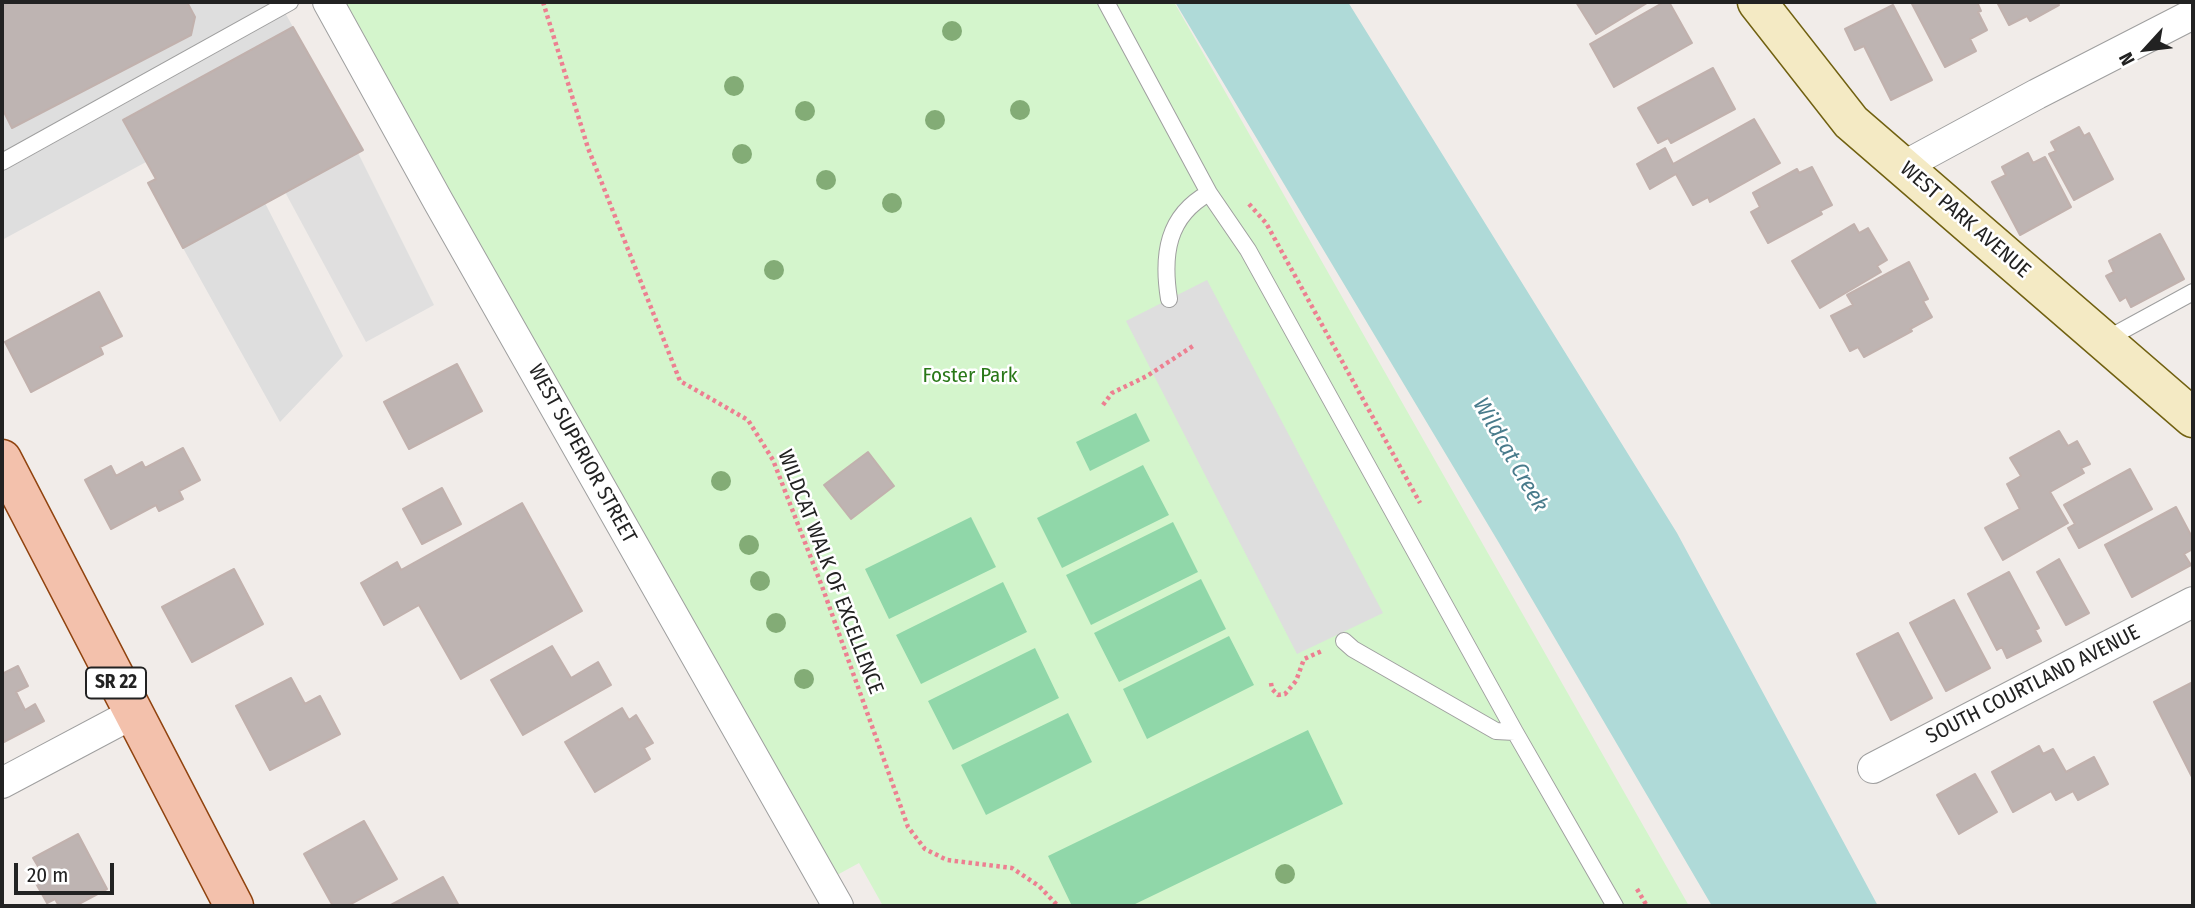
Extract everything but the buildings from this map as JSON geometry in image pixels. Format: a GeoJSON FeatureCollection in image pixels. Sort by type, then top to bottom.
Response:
{"type":"FeatureCollection","features":[{"type":"Feature","properties":{"kind":"main road","name":"WEST PARK AVENUE"},"geometry":{"type":"LineString","coordinates":[[1757,2],[1852,122],[2193,418]]}},
{"type":"Feature","properties":{"kind":"main road","name":"SR 22"},"geometry":{"type":"LineString","coordinates":[[2,459],[234,906]]}},
{"type":"Feature","properties":{"kind":"street","name":"WEST SUPERIOR STREET"},"geometry":{"type":"LineString","coordinates":[[328,2],[838,906]]}},
{"type":"Feature","properties":{"kind":"street"},"geometry":{"type":"LineString","coordinates":[[1904,166],[2036,94],[2193,14]]}},
{"type":"Feature","properties":{"kind":"street","name":"SOUTH COURTLAND AVENUE"},"geometry":{"type":"LineString","coordinates":[[1873,768],[2193,602]]}},
{"type":"Feature","properties":{"kind":"street"},"geometry":{"type":"LineString","coordinates":[[2,783],[132,714]]}},
{"type":"Feature","properties":{"kind":"lane"},"geometry":{"type":"LineString","coordinates":[[2,162],[290,2]]}},
{"type":"Feature","properties":{"kind":"lane"},"geometry":{"type":"LineString","coordinates":[[1106,2],[1209,193],[1248,250],[1515,732],[1615,906]]}},
{"type":"Feature","properties":{"kind":"lane"},"geometry":{"type":"LineString","coordinates":[[1169,299],[1166,268],[1171,236],[1180,217],[1194,201],[1209,193]]}},
{"type":"Feature","properties":{"kind":"lane"},"geometry":{"type":"LineString","coordinates":[[2103,341],[2193,292]]}},
{"type":"Feature","properties":{"kind":"lane"},"geometry":{"type":"LineString","coordinates":[[1344,640],[1353,649],[1496,731],[1515,732]]}},
{"type":"Feature","properties":{"kind":"path","name":"WILDCAT WALK OF EXCELLENCE"},"geometry":{"type":"LineString","coordinates":[[543,2],[588,148],[680,382],[748,420],[773,460],[823,589],[908,827],[925,849],[947,860],[1012,867],[1039,886],[1058,906]]}},
{"type":"Feature","properties":{"kind":"path"},"geometry":{"type":"LineString","coordinates":[[1103,405],[1112,393],[1147,376],[1193,346]]}},
{"type":"Feature","properties":{"kind":"path"},"geometry":{"type":"LineString","coordinates":[[1270,683],[1278,695],[1285,694],[1296,681],[1304,659],[1344,640]]}},
{"type":"Feature","properties":{"kind":"shaded area"},"geometry":{"type":"Polygon","coordinates":[[[187,2],[279,2],[293,27],[123,119],[146,162],[2,240],[2,108],[12,127],[195,17],[187,2]]]}},
{"type":"Feature","properties":{"kind":"shaded area"},"geometry":{"type":"Polygon","coordinates":[[[358,153],[434,305],[366,342],[285,192],[358,153]]]}},
{"type":"Feature","properties":{"kind":"shaded area"},"geometry":{"type":"Polygon","coordinates":[[[265,203],[343,356],[280,422],[183,248],[265,203]]]}},
{"type":"Feature","properties":{"kind":"shaded area"},"geometry":{"type":"Polygon","coordinates":[[[1207,280],[1383,613],[1297,654],[1126,321],[1207,280]]]}},
{"type":"Feature","properties":{"kind":"green space","name":"Foster Park"},"geometry":{"type":"Polygon","coordinates":[[[339,2],[1174,2],[1689,906],[883,906],[859,863],[837,875],[339,2]]]}},
{"type":"Feature","properties":{"kind":"green space"},"geometry":{"type":"Polygon","coordinates":[[[1136,413],[1150,441],[1090,471],[1076,442],[1136,413]]]}},
{"type":"Feature","properties":{"kind":"green space"},"geometry":{"type":"Polygon","coordinates":[[[1143,465],[1169,515],[1062,568],[1037,518],[1143,465]]]}},
{"type":"Feature","properties":{"kind":"green space"},"geometry":{"type":"Polygon","coordinates":[[[971,517],[996,567],[889,619],[865,569],[971,517]]]}},
{"type":"Feature","properties":{"kind":"green space"},"geometry":{"type":"Polygon","coordinates":[[[1173,522],[1198,572],[1091,625],[1066,575],[1173,522]]]}},
{"type":"Feature","properties":{"kind":"green space"},"geometry":{"type":"Polygon","coordinates":[[[1201,579],[1226,629],[1119,682],[1094,633],[1201,579]]]}},
{"type":"Feature","properties":{"kind":"green space"},"geometry":{"type":"Polygon","coordinates":[[[1003,582],[1027,632],[921,684],[896,635],[1003,582]]]}},
{"type":"Feature","properties":{"kind":"green space"},"geometry":{"type":"Polygon","coordinates":[[[1229,636],[1254,685],[1147,739],[1123,689],[1229,636]]]}},
{"type":"Feature","properties":{"kind":"green space"},"geometry":{"type":"Polygon","coordinates":[[[1035,648],[1059,698],[953,750],[928,701],[1035,648]]]}},
{"type":"Feature","properties":{"kind":"green space"},"geometry":{"type":"Polygon","coordinates":[[[1068,713],[1092,762],[986,815],[961,765],[1068,713]]]}},
{"type":"Feature","properties":{"kind":"green space"},"geometry":{"type":"Polygon","coordinates":[[[1308,730],[1343,804],[1131,906],[1072,906],[1048,856],[1308,730]]]}},
{"type":"Feature","properties":{"kind":"water","name":"Wildcat Creek"},"geometry":{"type":"Polygon","coordinates":[[[1175,2],[1348,2],[1677,533],[1878,906],[1712,906],[1499,543],[1175,2]]]}}]}
